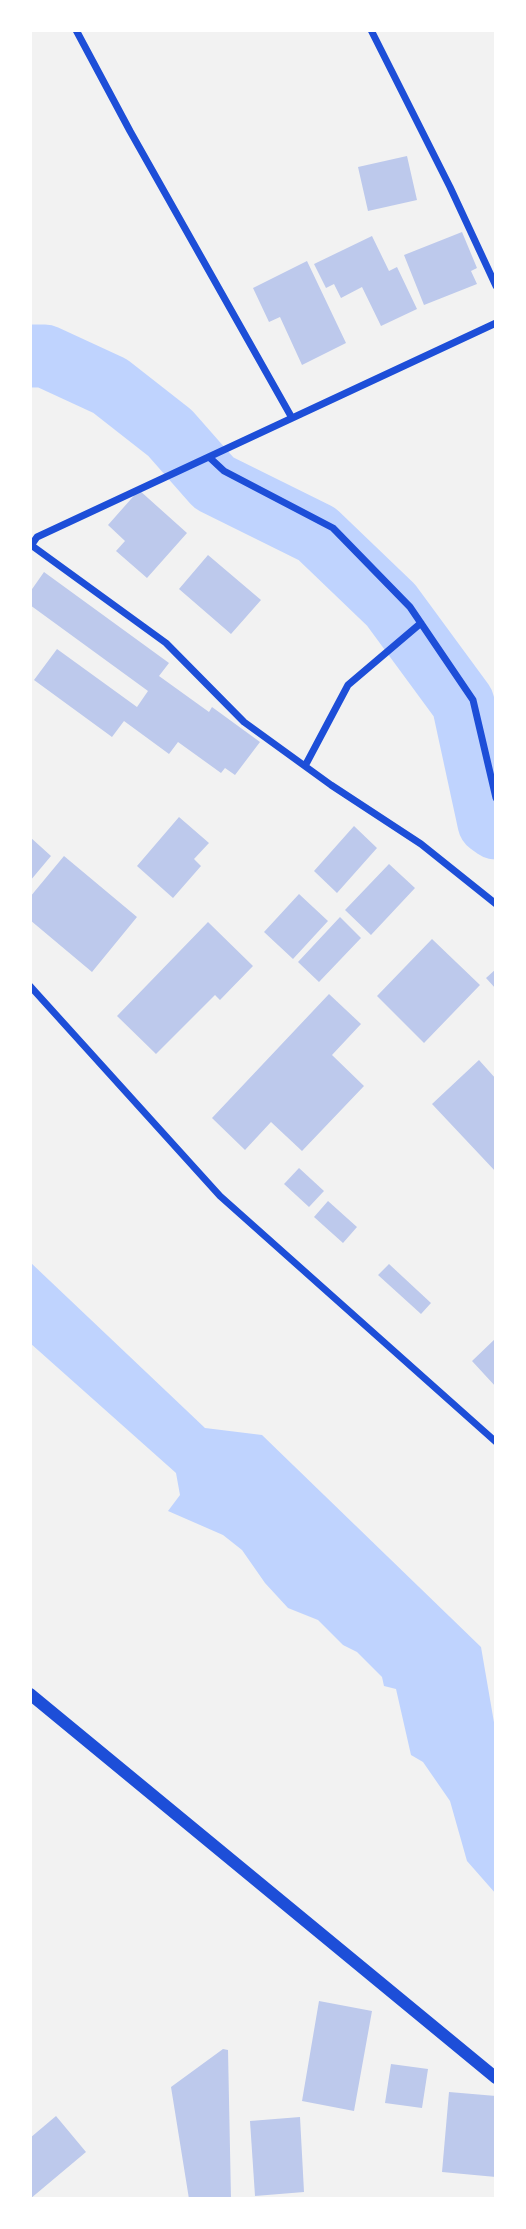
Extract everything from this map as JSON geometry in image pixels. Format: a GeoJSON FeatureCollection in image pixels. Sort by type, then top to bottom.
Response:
{"type":"FeatureCollection","features":[{"type":"Feature","properties":{"kind":"street"},"geometry":{"type":"LineString","coordinates":[[76,30],[292,418]]}},
{"type":"Feature","properties":{"kind":"street"},"geometry":{"type":"LineString","coordinates":[[370,30],[450,187],[496,286]]}},
{"type":"Feature","properties":{"kind":"street"},"geometry":{"type":"LineString","coordinates":[[496,323],[209,457],[33,535],[30,546],[166,643],[244,722],[421,844],[496,904]]}},
{"type":"Feature","properties":{"kind":"street"},"geometry":{"type":"LineString","coordinates":[[209,457],[224,471],[333,528],[410,607],[473,700],[496,798]]}},
{"type":"Feature","properties":{"kind":"street"},"geometry":{"type":"LineString","coordinates":[[305,765],[348,685],[421,623]]}},
{"type":"Feature","properties":{"kind":"street"},"geometry":{"type":"LineString","coordinates":[[30,986],[220,1196],[496,1442]]}},
{"type":"Feature","properties":{"kind":"street"},"geometry":{"type":"LineString","coordinates":[[30,1694],[496,2078]]}},
{"type":"Feature","properties":{"kind":"water"},"geometry":{"type":"Polygon","coordinates":[[[30,1262],[205,1428],[262,1435],[481,1647],[496,1734],[496,1894],[467,1861],[450,1801],[423,1762],[411,1755],[396,1689],[384,1686],[382,1677],[357,1652],[343,1645],[318,1620],[288,1608],[265,1583],[242,1550],[223,1535],[168,1511],[180,1495],[176,1473],[30,1343],[30,1262]]]}},
{"type":"Feature","properties":{"kind":"building"},"geometry":{"type":"Polygon","coordinates":[[[407,156],[417,200],[368,211],[358,167],[407,156]]]}},
{"type":"Feature","properties":{"kind":"building"},"geometry":{"type":"Polygon","coordinates":[[[462,232],[477,268],[471,271],[477,284],[424,305],[404,255],[462,232]]]}},
{"type":"Feature","properties":{"kind":"building"},"geometry":{"type":"Polygon","coordinates":[[[372,236],[389,271],[397,267],[417,309],[381,326],[362,287],[341,298],[334,284],[326,288],[314,264],[372,236]]]}},
{"type":"Feature","properties":{"kind":"building"},"geometry":{"type":"Polygon","coordinates":[[[307,261],[346,343],[302,365],[280,317],[269,322],[253,288],[307,261]]]}},
{"type":"Feature","properties":{"kind":"building"},"geometry":{"type":"Polygon","coordinates":[[[139,490],[187,533],[147,578],[116,551],[125,541],[108,525],[139,490]]]}},
{"type":"Feature","properties":{"kind":"building"},"geometry":{"type":"Polygon","coordinates":[[[208,555],[261,600],[231,634],[179,589],[208,555]]]}},
{"type":"Feature","properties":{"kind":"building"},"geometry":{"type":"Polygon","coordinates":[[[44,572],[169,663],[159,676],[209,712],[212,707],[260,742],[235,775],[225,768],[221,773],[178,742],[169,754],[124,721],[112,737],[34,680],[57,649],[137,707],[148,691],[30,605],[30,592],[44,572]]]}},
{"type":"Feature","properties":{"kind":"building"},"geometry":{"type":"Polygon","coordinates":[[[179,817],[209,843],[194,859],[201,866],[173,898],[137,866],[179,817]]]}},
{"type":"Feature","properties":{"kind":"building"},"geometry":{"type":"Polygon","coordinates":[[[354,826],[377,848],[337,893],[314,871],[354,826]]]}},
{"type":"Feature","properties":{"kind":"building"},"geometry":{"type":"Polygon","coordinates":[[[30,837],[51,856],[30,881],[30,837]]]}},
{"type":"Feature","properties":{"kind":"building"},"geometry":{"type":"Polygon","coordinates":[[[64,856],[137,917],[92,972],[30,920],[30,897],[64,856]]]}},
{"type":"Feature","properties":{"kind":"building"},"geometry":{"type":"Polygon","coordinates":[[[389,864],[415,888],[371,935],[345,910],[389,864]]]}},
{"type":"Feature","properties":{"kind":"building"},"geometry":{"type":"Polygon","coordinates":[[[299,894],[328,921],[293,959],[264,932],[299,894]]]}},
{"type":"Feature","properties":{"kind":"building"},"geometry":{"type":"Polygon","coordinates":[[[340,917],[361,938],[319,982],[298,962],[340,917]]]}},
{"type":"Feature","properties":{"kind":"building"},"geometry":{"type":"Polygon","coordinates":[[[208,922],[253,966],[220,1000],[215,995],[156,1054],[117,1016],[208,922]]]}},
{"type":"Feature","properties":{"kind":"building"},"geometry":{"type":"Polygon","coordinates":[[[432,939],[480,985],[424,1043],[377,996],[432,939]]]}},
{"type":"Feature","properties":{"kind":"building"},"geometry":{"type":"Polygon","coordinates":[[[496,969],[496,989],[486,978],[496,969]]]}},
{"type":"Feature","properties":{"kind":"building"},"geometry":{"type":"Polygon","coordinates":[[[329,994],[361,1024],[332,1055],[364,1086],[302,1151],[271,1122],[245,1150],[212,1118],[329,994]]]}},
{"type":"Feature","properties":{"kind":"building"},"geometry":{"type":"Polygon","coordinates":[[[479,1060],[496,1079],[496,1172],[432,1104],[479,1060]]]}},
{"type":"Feature","properties":{"kind":"building"},"geometry":{"type":"Polygon","coordinates":[[[299,1168],[324,1191],[309,1207],[284,1184],[299,1168]]]}},
{"type":"Feature","properties":{"kind":"building"},"geometry":{"type":"Polygon","coordinates":[[[328,1201],[357,1227],[343,1243],[314,1217],[328,1201]]]}},
{"type":"Feature","properties":{"kind":"building"},"geometry":{"type":"Polygon","coordinates":[[[389,1264],[431,1303],[421,1314],[378,1275],[389,1264]]]}},
{"type":"Feature","properties":{"kind":"building"},"geometry":{"type":"Polygon","coordinates":[[[496,1338],[496,1387],[472,1361],[496,1338]]]}},
{"type":"Feature","properties":{"kind":"building"},"geometry":{"type":"Polygon","coordinates":[[[319,2001],[372,2011],[354,2111],[302,2101],[319,2001]]]}},
{"type":"Feature","properties":{"kind":"building"},"geometry":{"type":"Polygon","coordinates":[[[223,2049],[228,2050],[231,2199],[189,2199],[171,2087],[223,2049]]]}},
{"type":"Feature","properties":{"kind":"building"},"geometry":{"type":"Polygon","coordinates":[[[391,2064],[428,2069],[422,2108],[385,2103],[391,2064]]]}},
{"type":"Feature","properties":{"kind":"building"},"geometry":{"type":"Polygon","coordinates":[[[449,2092],[496,2096],[496,2177],[442,2172],[449,2092]]]}},
{"type":"Feature","properties":{"kind":"building"},"geometry":{"type":"Polygon","coordinates":[[[56,2116],[86,2152],[30,2199],[30,2138],[56,2116]]]}},
{"type":"Feature","properties":{"kind":"building"},"geometry":{"type":"Polygon","coordinates":[[[300,2117],[304,2192],[255,2196],[250,2121],[300,2117]]]}},
{"type":"Feature","properties":{"kind":"waterway"},"geometry":{"type":"LineString","coordinates":[[30,356],[45,356],[110,386],[170,433],[214,483],[317,534],[391,605],[463,703],[489,823],[496,828]]}}]}
